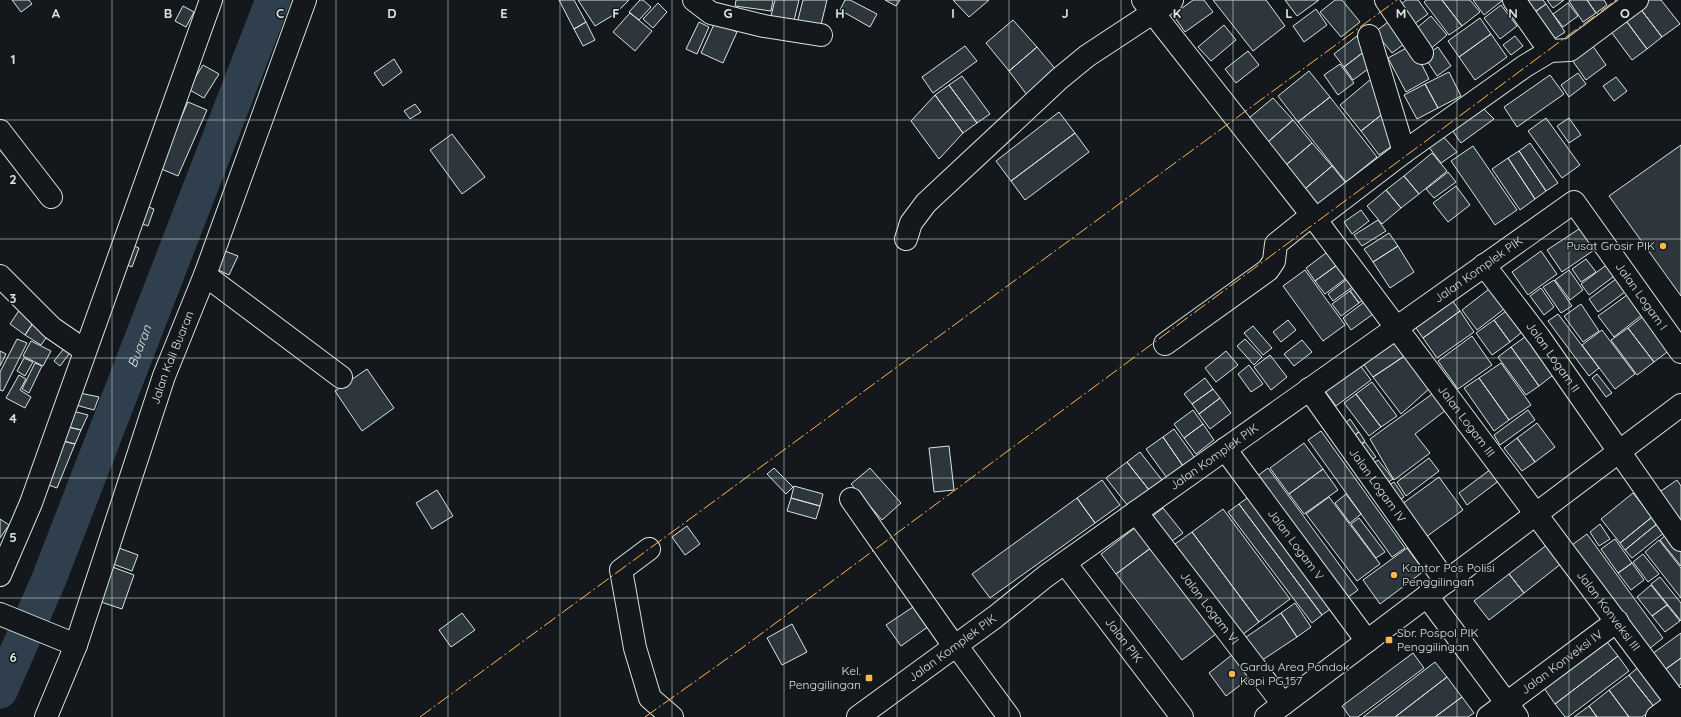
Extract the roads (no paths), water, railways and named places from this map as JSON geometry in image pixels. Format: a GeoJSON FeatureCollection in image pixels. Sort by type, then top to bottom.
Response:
{"type":"FeatureCollection","features":[{"type":"Feature","properties":{"kind":"street"},"geometry":{"type":"LineString","coordinates":[[0,575],[31,503],[84,350],[211,0]]}},
{"type":"Feature","properties":{"kind":"street","name":"Jalan Kali Buaran"},"geometry":{"type":"LineString","coordinates":[[46,717],[70,642],[164,376],[205,275],[305,0]]}},
{"type":"Feature","properties":{"kind":"street"},"geometry":{"type":"LineString","coordinates":[[694,0],[711,13],[764,26],[821,35]]}},
{"type":"Feature","properties":{"kind":"street"},"geometry":{"type":"LineString","coordinates":[[906,239],[910,222],[926,203],[1059,79],[1148,7],[1172,0]]}},
{"type":"Feature","properties":{"kind":"street"},"geometry":{"type":"LineString","coordinates":[[1514,0],[1550,51]]}},
{"type":"Feature","properties":{"kind":"street"},"geometry":{"type":"LineString","coordinates":[[1165,344],[1268,270],[1274,261],[1276,244],[1525,66],[1550,51],[1570,50],[1637,0]]}},
{"type":"Feature","properties":{"kind":"street"},"geometry":{"type":"LineString","coordinates":[[1389,1],[1422,53]]}},
{"type":"Feature","properties":{"kind":"street","name":"Jalan Logam III"},"geometry":{"type":"LineString","coordinates":[[1148,7],[1314,218],[1536,513]]}},
{"type":"Feature","properties":{"kind":"street"},"geometry":{"type":"LineString","coordinates":[[1369,36],[1404,152]]}},
{"type":"Feature","properties":{"kind":"street"},"geometry":{"type":"LineString","coordinates":[[0,132],[51,197]]}},
{"type":"Feature","properties":{"kind":"street","name":"Jalan Komplek PIK"},"geometry":{"type":"LineString","coordinates":[[858,717],[995,617],[1046,576],[1574,202]]}},
{"type":"Feature","properties":{"kind":"street","name":"Jalan Logam I"},"geometry":{"type":"LineString","coordinates":[[1574,202],[1681,352]]}},
{"type":"Feature","properties":{"kind":"street","name":"Jalan Logam II"},"geometry":{"type":"LineString","coordinates":[[1484,265],[1539,337],[1681,540]]}},
{"type":"Feature","properties":{"kind":"street"},"geometry":{"type":"LineString","coordinates":[[205,275],[341,377]]}},
{"type":"Feature","properties":{"kind":"street"},"geometry":{"type":"LineString","coordinates":[[0,276],[52,328],[84,350]]}},
{"type":"Feature","properties":{"kind":"street","name":"Jalan Logam IV"},"geometry":{"type":"LineString","coordinates":[[1309,389],[1446,582]]}},
{"type":"Feature","properties":{"kind":"street"},"geometry":{"type":"LineString","coordinates":[[1266,717],[1681,405]]}},
{"type":"Feature","properties":{"kind":"street","name":"Jalan Logam V"},"geometry":{"type":"LineString","coordinates":[[1225,449],[1367,641]]}},
{"type":"Feature","properties":{"kind":"street"},"geometry":{"type":"LineString","coordinates":[[851,499],[955,646],[1009,717]]}},
{"type":"Feature","properties":{"kind":"street","name":"Jalan Logam VI"},"geometry":{"type":"LineString","coordinates":[[1136,512],[1284,704]]}},
{"type":"Feature","properties":{"kind":"street","name":"Jalan Konveksi III"},"geometry":{"type":"LineString","coordinates":[[1536,513],[1616,621],[1680,703]]}},
{"type":"Feature","properties":{"kind":"street"},"geometry":{"type":"LineString","coordinates":[[649,549],[621,570],[635,648],[650,698],[672,717]]}},
{"type":"Feature","properties":{"kind":"street","name":"Jalan PIK"},"geometry":{"type":"LineString","coordinates":[[1065,563],[1182,717]]}},
{"type":"Feature","properties":{"kind":"street"},"geometry":{"type":"LineString","coordinates":[[1427,596],[1512,710]]}},
{"type":"Feature","properties":{"kind":"street"},"geometry":{"type":"LineString","coordinates":[[0,614],[70,642]]}},
{"type":"Feature","properties":{"kind":"street","name":"Jalan Konveksi IV"},"geometry":{"type":"LineString","coordinates":[[1488,717],[1512,710],[1616,621]]}},
{"type":"Feature","properties":{"kind":"street"},"geometry":{"type":"LineString","coordinates":[[1656,717],[1680,703]]}},
{"type":"Feature","properties":{"kind":"waterway","name":"Buaran"},"geometry":{"type":"LineString","coordinates":[[0,691],[49,579],[273,0]]}},
{"type":"Feature","properties":{"kind":"place","name":"Pusat Grosir PIK"},"geometry":{"type":"Point","coordinates":[1663,246]}},
{"type":"Feature","properties":{"kind":"place","name":"Kantor Pos Polisi Penggilingan"},"geometry":{"type":"Point","coordinates":[1394,575]}},
{"type":"Feature","properties":{"kind":"place","name":"Sbr. Pospol PIK Penggilingan"},"geometry":{"type":"Point","coordinates":[1389,640]}},
{"type":"Feature","properties":{"kind":"place","name":"Gardu Area Pondok Kopi PG.157"},"geometry":{"type":"Point","coordinates":[1232,674]}},
{"type":"Feature","properties":{"kind":"place","name":"Kel. Penggilingan"},"geometry":{"type":"Point","coordinates":[869,678]}}]}
